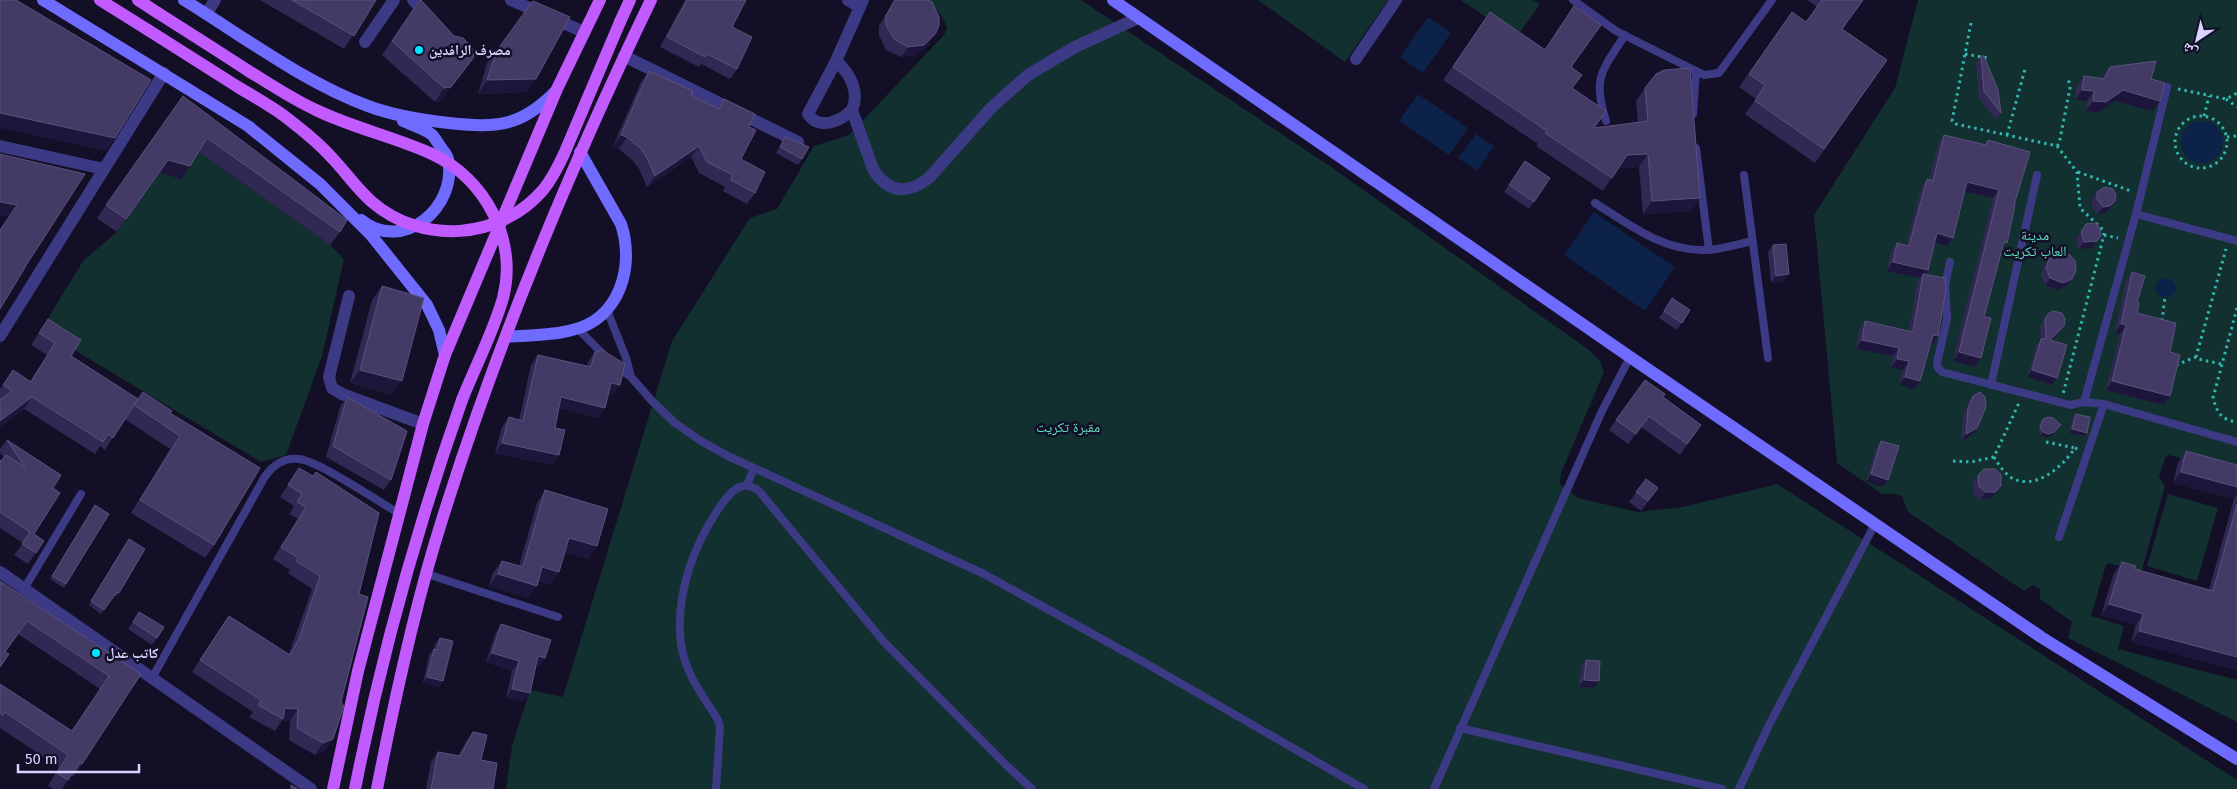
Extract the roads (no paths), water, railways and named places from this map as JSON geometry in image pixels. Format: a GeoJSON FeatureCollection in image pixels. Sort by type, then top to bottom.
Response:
{"type":"FeatureCollection","features":[{"type":"Feature","properties":{"kind":"main road"},"geometry":{"type":"LineString","coordinates":[[100,0],[280,114],[308,135],[333,159],[372,203],[393,216],[416,226],[440,231],[464,231],[488,226],[511,217],[528,205],[543,190],[555,173],[564,154],[630,0]]}},
{"type":"Feature","properties":{"kind":"main road"},"geometry":{"type":"LineString","coordinates":[[138,0],[287,95],[315,110],[435,155],[462,173],[484,197],[493,211],[502,236],[506,251],[506,283],[498,313],[462,400],[440,460],[394,622],[368,725],[355,789]]}},
{"type":"Feature","properties":{"kind":"main road"},"geometry":{"type":"LineString","coordinates":[[333,789],[358,671],[423,424],[445,355],[557,89],[600,0]]}},
{"type":"Feature","properties":{"kind":"main road"},"geometry":{"type":"LineString","coordinates":[[377,789],[389,729],[440,524],[533,262],[580,152],[651,0]]}},
{"type":"Feature","properties":{"kind":"street"},"geometry":{"type":"LineString","coordinates":[[43,0],[248,126],[285,154],[365,223],[387,232],[412,229],[430,216],[442,199],[448,179],[448,158],[432,134],[314,81],[184,0]]}},
{"type":"Feature","properties":{"kind":"street"},"geometry":{"type":"LineString","coordinates":[[206,14],[215,0]]}},
{"type":"Feature","properties":{"kind":"street"},"geometry":{"type":"LineString","coordinates":[[365,42],[394,0]]}},
{"type":"Feature","properties":{"kind":"street"},"geometry":{"type":"LineString","coordinates":[[511,0],[584,32]]}},
{"type":"Feature","properties":{"kind":"street"},"geometry":{"type":"LineString","coordinates":[[848,0],[862,3],[836,61],[808,114],[817,122],[824,124],[836,121],[852,110]]}},
{"type":"Feature","properties":{"kind":"street"},"geometry":{"type":"LineString","coordinates":[[1112,0],[2041,637],[2237,760]]}},
{"type":"Feature","properties":{"kind":"street"},"geometry":{"type":"LineString","coordinates":[[1356,59],[1396,0]]}},
{"type":"Feature","properties":{"kind":"street"},"geometry":{"type":"LineString","coordinates":[[417,1],[439,30]]}},
{"type":"Feature","properties":{"kind":"street"},"geometry":{"type":"LineString","coordinates":[[836,61],[845,69],[852,81],[855,100],[852,110],[870,162],[878,177],[891,187],[909,190],[929,178],[992,107],[1028,75],[1075,47],[1138,18]]}},
{"type":"Feature","properties":{"kind":"street"},"geometry":{"type":"LineString","coordinates":[[624,56],[798,142]]}},
{"type":"Feature","properties":{"kind":"street"},"geometry":{"type":"LineString","coordinates":[[0,336],[164,73]]}},
{"type":"Feature","properties":{"kind":"street"},"geometry":{"type":"LineString","coordinates":[[369,106],[427,120],[466,124],[504,124],[521,119],[542,106],[557,89]]}},
{"type":"Feature","properties":{"kind":"street"},"geometry":{"type":"LineString","coordinates":[[0,146],[104,169]]}},
{"type":"Feature","properties":{"kind":"street"},"geometry":{"type":"LineString","coordinates":[[506,337],[563,332],[578,328],[589,324],[607,310],[615,300],[627,263],[626,244],[621,224],[580,152]]}},
{"type":"Feature","properties":{"kind":"street"},"geometry":{"type":"LineString","coordinates":[[340,202],[371,235],[427,305],[439,330],[445,355]]}},
{"type":"Feature","properties":{"kind":"street"},"geometry":{"type":"LineString","coordinates":[[349,296],[329,377],[332,388],[342,394],[423,424]]}},
{"type":"Feature","properties":{"kind":"street"},"geometry":{"type":"LineString","coordinates":[[0,572],[311,789]]}},
{"type":"Feature","properties":{"kind":"lane"},"geometry":{"type":"LineString","coordinates":[[1573,0],[1624,35],[1704,75],[1719,73],[1772,0]]}},
{"type":"Feature","properties":{"kind":"lane"},"geometry":{"type":"LineString","coordinates":[[1606,121],[1599,98],[1599,78],[1624,35]]}},
{"type":"Feature","properties":{"kind":"lane"},"geometry":{"type":"LineString","coordinates":[[1692,120],[1696,71]]}},
{"type":"Feature","properties":{"kind":"lane"},"geometry":{"type":"LineString","coordinates":[[2084,402],[2136,214],[2167,87]]}},
{"type":"Feature","properties":{"kind":"lane"},"geometry":{"type":"LineString","coordinates":[[1695,139],[1709,250]]}},
{"type":"Feature","properties":{"kind":"lane"},"geometry":{"type":"LineString","coordinates":[[1744,175],[1768,358]]}},
{"type":"Feature","properties":{"kind":"lane"},"geometry":{"type":"LineString","coordinates":[[1992,385],[2038,175]]}},
{"type":"Feature","properties":{"kind":"lane"},"geometry":{"type":"LineString","coordinates":[[1595,203],[1664,244],[1686,250],[1709,250],[1753,241]]}},
{"type":"Feature","properties":{"kind":"lane"},"geometry":{"type":"LineString","coordinates":[[2136,214],[2233,240]]}},
{"type":"Feature","properties":{"kind":"lane"},"geometry":{"type":"LineString","coordinates":[[1950,262],[1945,285],[1947,319],[1937,366],[1942,372],[2070,405],[2084,402],[2104,404],[2237,442]]}},
{"type":"Feature","properties":{"kind":"lane"},"geometry":{"type":"LineString","coordinates":[[607,310],[626,358],[631,378]]}},
{"type":"Feature","properties":{"kind":"lane"},"geometry":{"type":"LineString","coordinates":[[578,328],[614,365],[631,378],[652,402],[675,423],[701,441],[754,468],[984,574],[1147,664],[1364,789]]}},
{"type":"Feature","properties":{"kind":"lane"},"geometry":{"type":"LineString","coordinates":[[1434,789],[1602,411],[1630,357]]}},
{"type":"Feature","properties":{"kind":"lane"},"geometry":{"type":"LineString","coordinates":[[2059,537],[2104,404]]}},
{"type":"Feature","properties":{"kind":"lane"},"geometry":{"type":"LineString","coordinates":[[152,678],[264,478],[278,463],[287,459],[307,460],[400,514]]}},
{"type":"Feature","properties":{"kind":"lane"},"geometry":{"type":"LineString","coordinates":[[747,485],[754,468]]}},
{"type":"Feature","properties":{"kind":"lane"},"geometry":{"type":"LineString","coordinates":[[716,789],[720,735],[718,720],[686,670],[680,634],[682,603],[689,569],[703,532],[731,493],[739,487],[747,485],[758,490],[884,642],[1032,789]]}},
{"type":"Feature","properties":{"kind":"lane"},"geometry":{"type":"LineString","coordinates":[[24,589],[81,494]]}},
{"type":"Feature","properties":{"kind":"lane"},"geometry":{"type":"LineString","coordinates":[[1739,789],[1769,725],[1875,524]]}},
{"type":"Feature","properties":{"kind":"lane"},"geometry":{"type":"LineString","coordinates":[[427,574],[558,617]]}},
{"type":"Feature","properties":{"kind":"lane"},"geometry":{"type":"LineString","coordinates":[[1460,728],[1722,789]]}},
{"type":"Feature","properties":{"kind":"water"},"geometry":{"type":"Polygon","coordinates":[[[1428,17],[1451,33],[1423,73],[1400,57],[1428,17]]]}},
{"type":"Feature","properties":{"kind":"water"},"geometry":{"type":"Polygon","coordinates":[[[1418,94],[1468,128],[1449,155],[1399,121],[1418,94]]]}},
{"type":"Feature","properties":{"kind":"water"},"geometry":{"type":"Polygon","coordinates":[[[2198,121],[2206,121],[2217,127],[2223,142],[2217,157],[2206,163],[2198,163],[2187,157],[2181,146],[2181,138],[2187,127],[2198,121]]]}},
{"type":"Feature","properties":{"kind":"water"},"geometry":{"type":"Polygon","coordinates":[[[1476,134],[1494,146],[1477,171],[1458,158],[1476,134]]]}},
{"type":"Feature","properties":{"kind":"water"},"geometry":{"type":"Polygon","coordinates":[[[1594,212],[1675,267],[1645,311],[1564,255],[1594,212]]]}},
{"type":"Feature","properties":{"kind":"water"},"geometry":{"type":"Polygon","coordinates":[[[2166,278],[2173,281],[2176,288],[2173,295],[2166,298],[2159,295],[2156,288],[2159,281],[2166,278]]]}},
{"type":"Feature","properties":{"kind":"place","name":"مصرف الرافدين"},"geometry":{"type":"Point","coordinates":[419,50]}},
{"type":"Feature","properties":{"kind":"place","name":"كاتب عدل"},"geometry":{"type":"Point","coordinates":[96,653]}},
{"type":"Feature","properties":{"kind":"park label","name":"مدينة العاب تكريت"},"geometry":{"type":"Point","coordinates":[2035,244]}},
{"type":"Feature","properties":{"kind":"park label","name":"مقبرة تكريت"},"geometry":{"type":"Point","coordinates":[1068,427]}}]}
